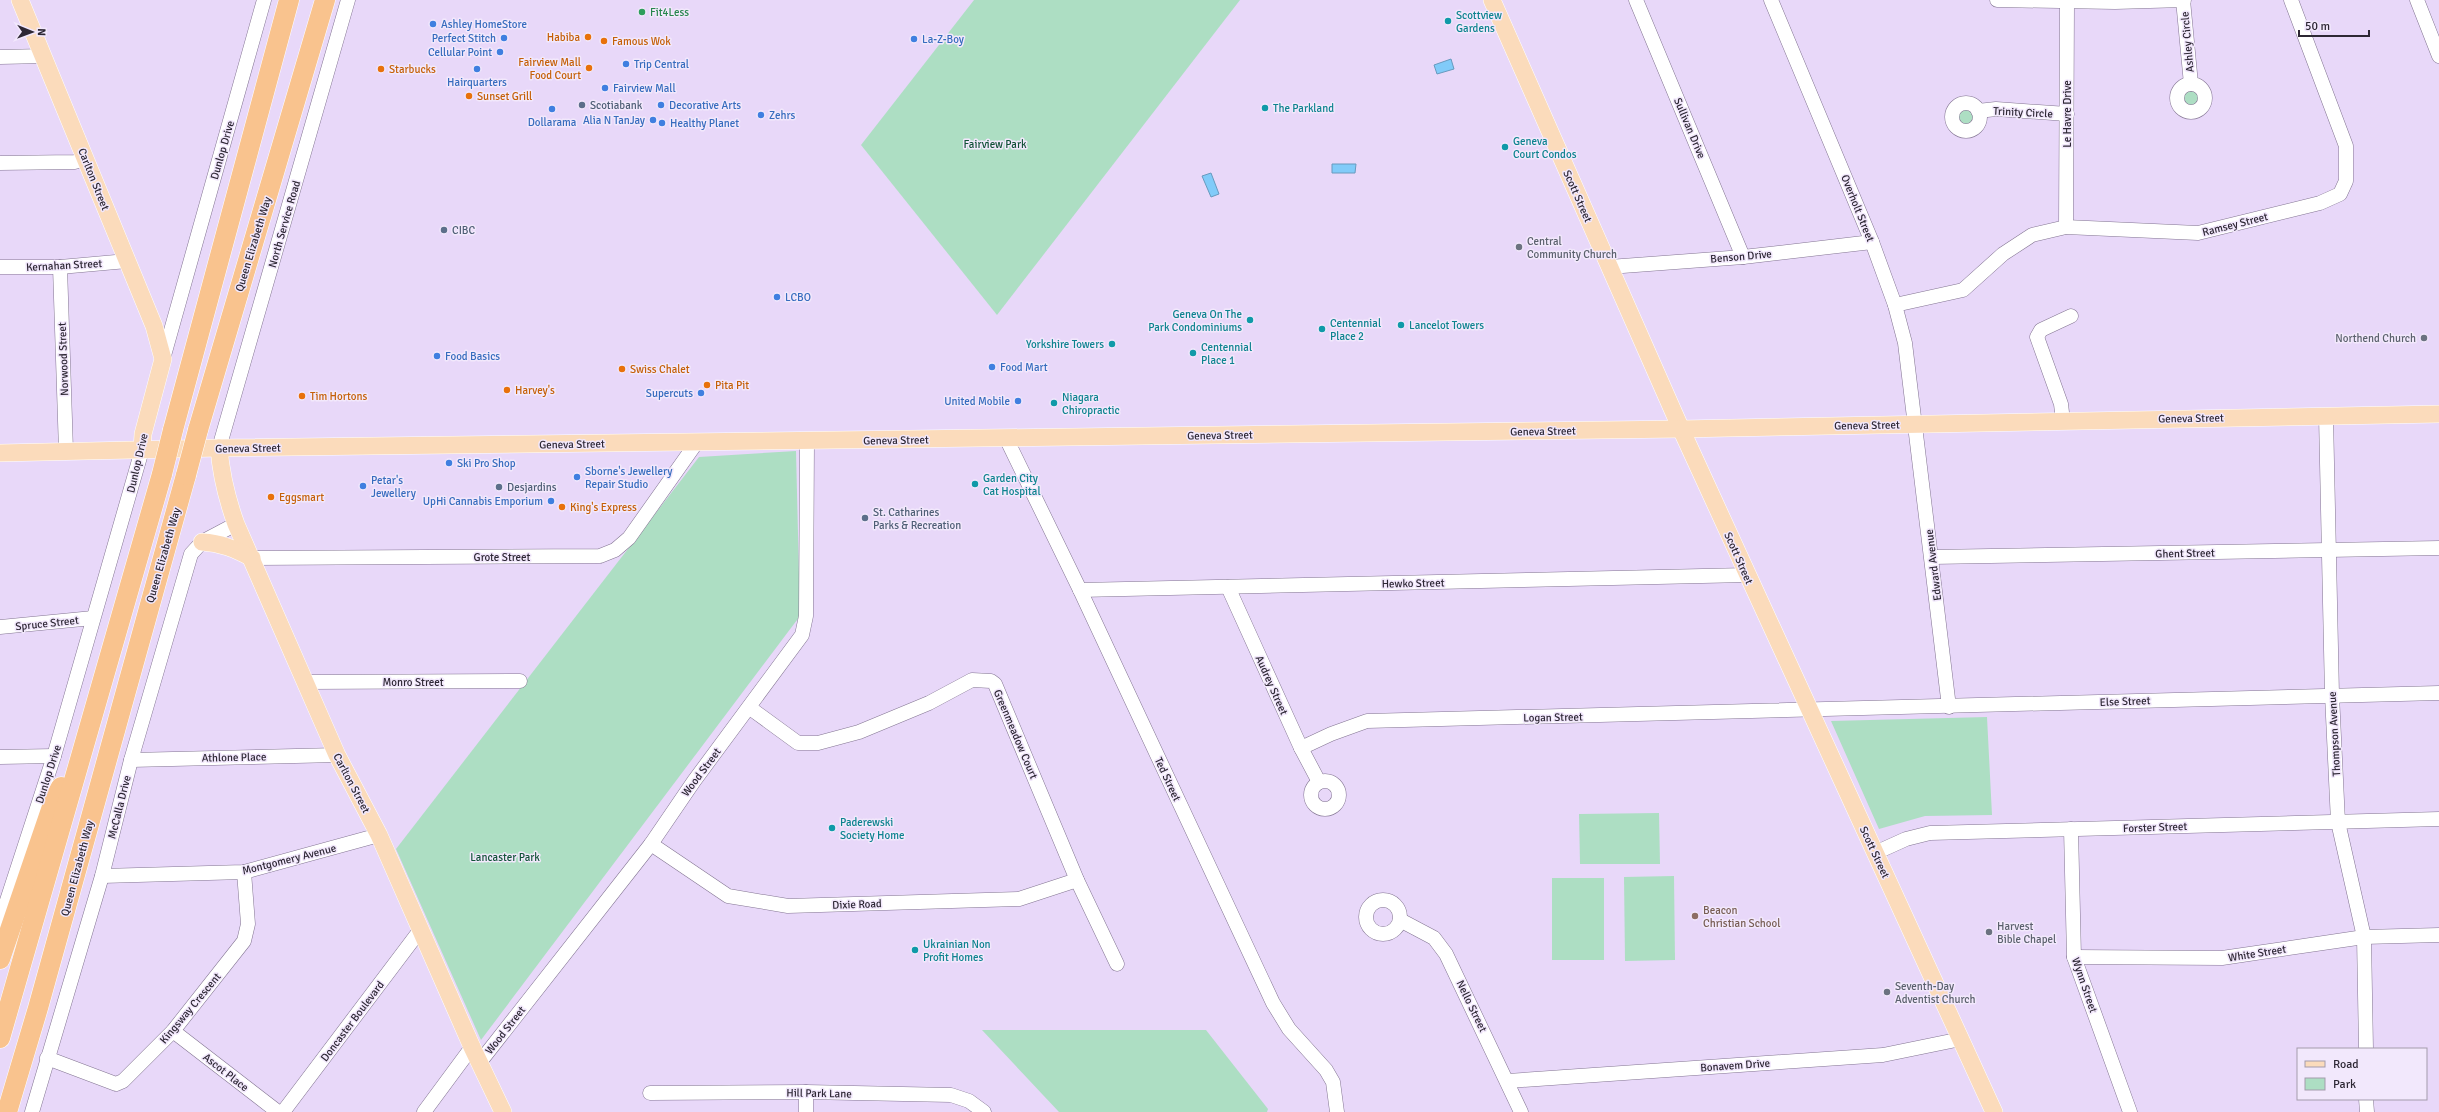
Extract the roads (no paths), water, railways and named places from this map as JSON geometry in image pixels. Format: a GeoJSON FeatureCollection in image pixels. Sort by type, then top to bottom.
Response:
{"type":"FeatureCollection","features":[{"type":"Feature","properties":{"kind":"highway","name":"Queen Elizabeth Way"},"geometry":{"type":"LineString","coordinates":[[0,1038],[162,474],[289,0]]}},
{"type":"Feature","properties":{"kind":"highway","name":"Queen Elizabeth Way"},"geometry":{"type":"LineString","coordinates":[[7,1112],[32,1030],[198,430],[325,0]]}},
{"type":"Feature","properties":{"kind":"highway"},"geometry":{"type":"LineString","coordinates":[[0,959],[55,798],[84,742]]}},
{"type":"Feature","properties":{"kind":"highway"},"geometry":{"type":"LineString","coordinates":[[16,1112],[25,1079],[32,1030]]}},
{"type":"Feature","properties":{"kind":"main road","name":"Carlton Street"},"geometry":{"type":"LineString","coordinates":[[20,0],[154,326],[163,359]]}},
{"type":"Feature","properties":{"kind":"main road","name":"Scott Street"},"geometry":{"type":"LineString","coordinates":[[1492,0],[1681,429],[1994,1112]]}},
{"type":"Feature","properties":{"kind":"main road","name":"Dunlop Drive"},"geometry":{"type":"LineString","coordinates":[[142,450],[143,434],[163,359]]}},
{"type":"Feature","properties":{"kind":"main road","name":"Geneva Street"},"geometry":{"type":"LineString","coordinates":[[0,453],[219,448],[1681,429],[2439,414]]}},
{"type":"Feature","properties":{"kind":"main road","name":"Carlton Street"},"geometry":{"type":"LineString","coordinates":[[219,448],[225,492],[236,524],[337,755],[379,835],[472,1047],[503,1112]]}},
{"type":"Feature","properties":{"kind":"main road"},"geometry":{"type":"LineString","coordinates":[[202,542],[218,543],[234,548],[252,558]]}},
{"type":"Feature","properties":{"kind":"street","name":"Dunlop Drive"},"geometry":{"type":"LineString","coordinates":[[163,359],[264,0]]}},
{"type":"Feature","properties":{"kind":"street","name":"North Service Road"},"geometry":{"type":"LineString","coordinates":[[219,448],[348,0]]}},
{"type":"Feature","properties":{"kind":"street","name":"Sullivan Drive"},"geometry":{"type":"LineString","coordinates":[[1636,0],[1744,257]]}},
{"type":"Feature","properties":{"kind":"street","name":"Overholt Street"},"geometry":{"type":"LineString","coordinates":[[1772,0],[1872,242],[1895,305],[1905,343],[1916,424]]}},
{"type":"Feature","properties":{"kind":"street"},"geometry":{"type":"LineString","coordinates":[[1997,0],[2067,2],[2183,0]]}},
{"type":"Feature","properties":{"kind":"street","name":"Ashley Circle"},"geometry":{"type":"LineString","coordinates":[[2183,0],[2191,84]]}},
{"type":"Feature","properties":{"kind":"street","name":"Ramsey Street"},"geometry":{"type":"LineString","coordinates":[[1895,305],[1963,290],[2003,254],[2032,235],[2066,227],[2198,233],[2320,203],[2340,194],[2346,181],[2346,146],[2291,0]]}},
{"type":"Feature","properties":{"kind":"street"},"geometry":{"type":"LineString","coordinates":[[2417,0],[2439,56]]}},
{"type":"Feature","properties":{"kind":"street","name":"Le Havre Drive"},"geometry":{"type":"LineString","coordinates":[[2066,227],[2067,2]]}},
{"type":"Feature","properties":{"kind":"street"},"geometry":{"type":"LineString","coordinates":[[0,57],[44,56]]}},
{"type":"Feature","properties":{"kind":"street","name":"Trinity Circle"},"geometry":{"type":"LineString","coordinates":[[1978,111],[1996,109],[2067,114]]}},
{"type":"Feature","properties":{"kind":"street"},"geometry":{"type":"LineString","coordinates":[[0,163],[75,162],[86,158]]}},
{"type":"Feature","properties":{"kind":"street","name":"Benson Drive"},"geometry":{"type":"LineString","coordinates":[[1609,267],[1744,257],[1872,242]]}},
{"type":"Feature","properties":{"kind":"street","name":"Kernahan Street"},"geometry":{"type":"LineString","coordinates":[[0,267],[60,266],[128,261]]}},
{"type":"Feature","properties":{"kind":"street","name":"Norwood Street"},"geometry":{"type":"LineString","coordinates":[[60,266],[66,451]]}},
{"type":"Feature","properties":{"kind":"street"},"geometry":{"type":"LineString","coordinates":[[2063,421],[2061,404],[2037,337],[2041,330],[2072,316]]}},
{"type":"Feature","properties":{"kind":"street","name":"Thompson Avenue"},"geometry":{"type":"LineString","coordinates":[[2326,416],[2332,695],[2338,822],[2364,937],[2366,1048]]}},
{"type":"Feature","properties":{"kind":"street","name":"Edward Avenue"},"geometry":{"type":"LineString","coordinates":[[1916,424],[1949,707]]}},
{"type":"Feature","properties":{"kind":"street","name":"Ted Street"},"geometry":{"type":"LineString","coordinates":[[1006,438],[1080,590],[1273,1003],[1288,1029],[1326,1070],[1333,1082],[1337,1112]]}},
{"type":"Feature","properties":{"kind":"street","name":"Wood Street"},"geometry":{"type":"LineString","coordinates":[[480,1062],[651,844],[694,781],[750,708],[802,635],[806,616],[806,441]]}},
{"type":"Feature","properties":{"kind":"street","name":"Grote Street"},"geometry":{"type":"LineString","coordinates":[[252,558],[600,556],[616,550],[629,538],[697,442]]}},
{"type":"Feature","properties":{"kind":"street","name":"Dunlop Drive"},"geometry":{"type":"LineString","coordinates":[[0,922],[54,756],[142,450]]}},
{"type":"Feature","properties":{"kind":"street","name":"McCalla Drive"},"geometry":{"type":"LineString","coordinates":[[32,1112],[102,876],[131,760],[191,554],[202,542],[236,524]]}},
{"type":"Feature","properties":{"kind":"street","name":"Ghent Street"},"geometry":{"type":"LineString","coordinates":[[1932,557],[2439,548]]}},
{"type":"Feature","properties":{"kind":"street","name":"Hewko Street"},"geometry":{"type":"LineString","coordinates":[[1080,590],[1747,575]]}},
{"type":"Feature","properties":{"kind":"street","name":"Audrey Street"},"geometry":{"type":"LineString","coordinates":[[1228,587],[1301,748],[1319,782]]}},
{"type":"Feature","properties":{"kind":"street","name":"Spruce Street"},"geometry":{"type":"LineString","coordinates":[[0,627],[93,618]]}},
{"type":"Feature","properties":{"kind":"street","name":"Greenmeadow Court"},"geometry":{"type":"LineString","coordinates":[[750,708],[798,743],[818,743],[859,732],[929,703],[972,680],[991,681],[995,684],[1077,880],[1117,964]]}},
{"type":"Feature","properties":{"kind":"street","name":"Monro Street"},"geometry":{"type":"LineString","coordinates":[[306,682],[520,681]]}},
{"type":"Feature","properties":{"kind":"street","name":"Else Street"},"geometry":{"type":"LineString","coordinates":[[1810,711],[2439,693]]}},
{"type":"Feature","properties":{"kind":"street","name":"Logan Street"},"geometry":{"type":"LineString","coordinates":[[1301,748],[1331,734],[1367,721],[1810,711]]}},
{"type":"Feature","properties":{"kind":"street","name":"Athlone Place"},"geometry":{"type":"LineString","coordinates":[[131,760],[337,755]]}},
{"type":"Feature","properties":{"kind":"street"},"geometry":{"type":"LineString","coordinates":[[0,757],[54,756]]}},
{"type":"Feature","properties":{"kind":"street","name":"Forster Street"},"geometry":{"type":"LineString","coordinates":[[1875,853],[1906,839],[1930,833],[2439,819]]}},
{"type":"Feature","properties":{"kind":"street","name":"Wynn Street"},"geometry":{"type":"LineString","coordinates":[[2071,829],[2074,957],[2130,1112]]}},
{"type":"Feature","properties":{"kind":"street","name":"Montgomery Avenue"},"geometry":{"type":"LineString","coordinates":[[102,876],[244,872],[379,835]]}},
{"type":"Feature","properties":{"kind":"street","name":"Dixie Road"},"geometry":{"type":"LineString","coordinates":[[651,844],[728,896],[788,906],[1019,899],[1077,880]]}},
{"type":"Feature","properties":{"kind":"street","name":"Kingsway Crescent"},"geometry":{"type":"LineString","coordinates":[[47,1058],[116,1084],[123,1081],[173,1031],[244,941],[248,924],[244,872]]}},
{"type":"Feature","properties":{"kind":"street","name":"Nello Street"},"geometry":{"type":"LineString","coordinates":[[1400,920],[1434,938],[1446,954],[1522,1112]]}},
{"type":"Feature","properties":{"kind":"street","name":"Doncaster Boulevard"},"geometry":{"type":"LineString","coordinates":[[283,1112],[421,930]]}},
{"type":"Feature","properties":{"kind":"street","name":"White Street"},"geometry":{"type":"LineString","coordinates":[[2074,957],[2222,958],[2364,937],[2439,935]]}},
{"type":"Feature","properties":{"kind":"street","name":"Ascot Place"},"geometry":{"type":"LineString","coordinates":[[173,1031],[278,1112]]}},
{"type":"Feature","properties":{"kind":"street","name":"Bonavem Drive"},"geometry":{"type":"LineString","coordinates":[[1508,1081],[1883,1055],[1961,1039]]}},
{"type":"Feature","properties":{"kind":"street"},"geometry":{"type":"LineString","coordinates":[[424,1112],[472,1047]]}},
{"type":"Feature","properties":{"kind":"street"},"geometry":{"type":"LineString","coordinates":[[806,1092],[806,1112]]}},
{"type":"Feature","properties":{"kind":"street","name":"Hill Park Lane"},"geometry":{"type":"LineString","coordinates":[[650,1093],[806,1092],[951,1095],[969,1101],[984,1112]]}},
{"type":"Feature","properties":{"kind":"street"},"geometry":{"type":"LineString","coordinates":[[2366,1100],[2367,1112]]}},
{"type":"Feature","properties":{"kind":"water"},"geometry":{"type":"Polygon","coordinates":[[[1451,59],[1454,69],[1437,74],[1434,65],[1451,59]]]}},
{"type":"Feature","properties":{"kind":"water"},"geometry":{"type":"Polygon","coordinates":[[[1332,164],[1356,164],[1355,173],[1332,173],[1332,164]]]}},
{"type":"Feature","properties":{"kind":"water"},"geometry":{"type":"Polygon","coordinates":[[[1211,173],[1219,194],[1211,197],[1202,176],[1211,173]]]}},
{"type":"Feature","properties":{"kind":"place","name":"Fit4Less"},"geometry":{"type":"Point","coordinates":[642,12]}},
{"type":"Feature","properties":{"kind":"place","name":"Scottview Gardens"},"geometry":{"type":"Point","coordinates":[1448,21]}},
{"type":"Feature","properties":{"kind":"place","name":"Ashley HomeStore"},"geometry":{"type":"Point","coordinates":[433,24]}},
{"type":"Feature","properties":{"kind":"place","name":"Habiba"},"geometry":{"type":"Point","coordinates":[588,37]}},
{"type":"Feature","properties":{"kind":"place","name":"Perfect Stitch"},"geometry":{"type":"Point","coordinates":[504,38]}},
{"type":"Feature","properties":{"kind":"place","name":"La-Z-Boy"},"geometry":{"type":"Point","coordinates":[914,39]}},
{"type":"Feature","properties":{"kind":"place","name":"Famous Wok"},"geometry":{"type":"Point","coordinates":[604,41]}},
{"type":"Feature","properties":{"kind":"place","name":"Cellular Point"},"geometry":{"type":"Point","coordinates":[500,52]}},
{"type":"Feature","properties":{"kind":"place","name":"Trip Central"},"geometry":{"type":"Point","coordinates":[626,64]}},
{"type":"Feature","properties":{"kind":"place","name":"Fairview Mall Food Court"},"geometry":{"type":"Point","coordinates":[589,68]}},
{"type":"Feature","properties":{"kind":"place","name":"Starbucks"},"geometry":{"type":"Point","coordinates":[381,69]}},
{"type":"Feature","properties":{"kind":"place","name":"Hairquarters"},"geometry":{"type":"Point","coordinates":[477,69]}},
{"type":"Feature","properties":{"kind":"place","name":"Fairview Mall"},"geometry":{"type":"Point","coordinates":[605,88]}},
{"type":"Feature","properties":{"kind":"place","name":"Sunset Grill"},"geometry":{"type":"Point","coordinates":[469,96]}},
{"type":"Feature","properties":{"kind":"place","name":"Scotiabank"},"geometry":{"type":"Point","coordinates":[582,105]}},
{"type":"Feature","properties":{"kind":"place","name":"Decorative Arts"},"geometry":{"type":"Point","coordinates":[661,105]}},
{"type":"Feature","properties":{"kind":"place","name":"The Parkland"},"geometry":{"type":"Point","coordinates":[1265,108]}},
{"type":"Feature","properties":{"kind":"place","name":"Dollarama"},"geometry":{"type":"Point","coordinates":[552,109]}},
{"type":"Feature","properties":{"kind":"place","name":"Zehrs"},"geometry":{"type":"Point","coordinates":[761,115]}},
{"type":"Feature","properties":{"kind":"place","name":"Alia N TanJay"},"geometry":{"type":"Point","coordinates":[653,120]}},
{"type":"Feature","properties":{"kind":"place","name":"Healthy Planet"},"geometry":{"type":"Point","coordinates":[662,123]}},
{"type":"Feature","properties":{"kind":"place","name":"Geneva Court Condos"},"geometry":{"type":"Point","coordinates":[1505,147]}},
{"type":"Feature","properties":{"kind":"place","name":"CIBC"},"geometry":{"type":"Point","coordinates":[444,230]}},
{"type":"Feature","properties":{"kind":"place","name":"Central Community Church"},"geometry":{"type":"Point","coordinates":[1519,247]}},
{"type":"Feature","properties":{"kind":"place","name":"LCBO"},"geometry":{"type":"Point","coordinates":[777,297]}},
{"type":"Feature","properties":{"kind":"place","name":"Geneva On The Park Condominiums"},"geometry":{"type":"Point","coordinates":[1250,320]}},
{"type":"Feature","properties":{"kind":"place","name":"Lancelot Towers"},"geometry":{"type":"Point","coordinates":[1401,325]}},
{"type":"Feature","properties":{"kind":"place","name":"Centennial Place 2"},"geometry":{"type":"Point","coordinates":[1322,329]}},
{"type":"Feature","properties":{"kind":"place","name":"Northend Church"},"geometry":{"type":"Point","coordinates":[2424,338]}},
{"type":"Feature","properties":{"kind":"place","name":"Yorkshire Towers"},"geometry":{"type":"Point","coordinates":[1112,344]}},
{"type":"Feature","properties":{"kind":"place","name":"Centennial Place 1"},"geometry":{"type":"Point","coordinates":[1193,353]}},
{"type":"Feature","properties":{"kind":"place","name":"Food Basics"},"geometry":{"type":"Point","coordinates":[437,356]}},
{"type":"Feature","properties":{"kind":"place","name":"Food Mart"},"geometry":{"type":"Point","coordinates":[992,367]}},
{"type":"Feature","properties":{"kind":"place","name":"Swiss Chalet"},"geometry":{"type":"Point","coordinates":[622,369]}},
{"type":"Feature","properties":{"kind":"place","name":"Pita Pit"},"geometry":{"type":"Point","coordinates":[707,385]}},
{"type":"Feature","properties":{"kind":"place","name":"Harvey's"},"geometry":{"type":"Point","coordinates":[507,390]}},
{"type":"Feature","properties":{"kind":"place","name":"Supercuts"},"geometry":{"type":"Point","coordinates":[701,393]}},
{"type":"Feature","properties":{"kind":"place","name":"Tim Hortons"},"geometry":{"type":"Point","coordinates":[302,396]}},
{"type":"Feature","properties":{"kind":"place","name":"United Mobile"},"geometry":{"type":"Point","coordinates":[1018,401]}},
{"type":"Feature","properties":{"kind":"place","name":"Niagara Chiropractic"},"geometry":{"type":"Point","coordinates":[1054,403]}},
{"type":"Feature","properties":{"kind":"place","name":"Ski Pro Shop"},"geometry":{"type":"Point","coordinates":[449,463]}},
{"type":"Feature","properties":{"kind":"place","name":"Sborne's Jewellery Repair Studio"},"geometry":{"type":"Point","coordinates":[577,477]}},
{"type":"Feature","properties":{"kind":"place","name":"Garden City Cat Hospital"},"geometry":{"type":"Point","coordinates":[975,484]}},
{"type":"Feature","properties":{"kind":"place","name":"Petar's Jewellery"},"geometry":{"type":"Point","coordinates":[363,486]}},
{"type":"Feature","properties":{"kind":"place","name":"Desjardins"},"geometry":{"type":"Point","coordinates":[499,487]}},
{"type":"Feature","properties":{"kind":"place","name":"Eggsmart"},"geometry":{"type":"Point","coordinates":[271,497]}},
{"type":"Feature","properties":{"kind":"place","name":"UpHi Cannabis Emporium"},"geometry":{"type":"Point","coordinates":[551,501]}},
{"type":"Feature","properties":{"kind":"place","name":"King's Express"},"geometry":{"type":"Point","coordinates":[562,507]}},
{"type":"Feature","properties":{"kind":"place","name":"St. Catharines Parks & Recreation"},"geometry":{"type":"Point","coordinates":[865,518]}},
{"type":"Feature","properties":{"kind":"place","name":"Paderewski Society Home"},"geometry":{"type":"Point","coordinates":[832,828]}},
{"type":"Feature","properties":{"kind":"place","name":"Beacon Christian School"},"geometry":{"type":"Point","coordinates":[1695,916]}},
{"type":"Feature","properties":{"kind":"place","name":"Harvest Bible Chapel"},"geometry":{"type":"Point","coordinates":[1989,932]}},
{"type":"Feature","properties":{"kind":"place","name":"Ukrainian Non Profit Homes"},"geometry":{"type":"Point","coordinates":[915,950]}},
{"type":"Feature","properties":{"kind":"place","name":"Seventh-Day Adventist Church"},"geometry":{"type":"Point","coordinates":[1887,992]}},
{"type":"Feature","properties":{"kind":"park label","name":"Fairview Park"},"geometry":{"type":"Point","coordinates":[995,144]}},
{"type":"Feature","properties":{"kind":"park label","name":"Lancaster Park"},"geometry":{"type":"Point","coordinates":[505,857]}}]}
